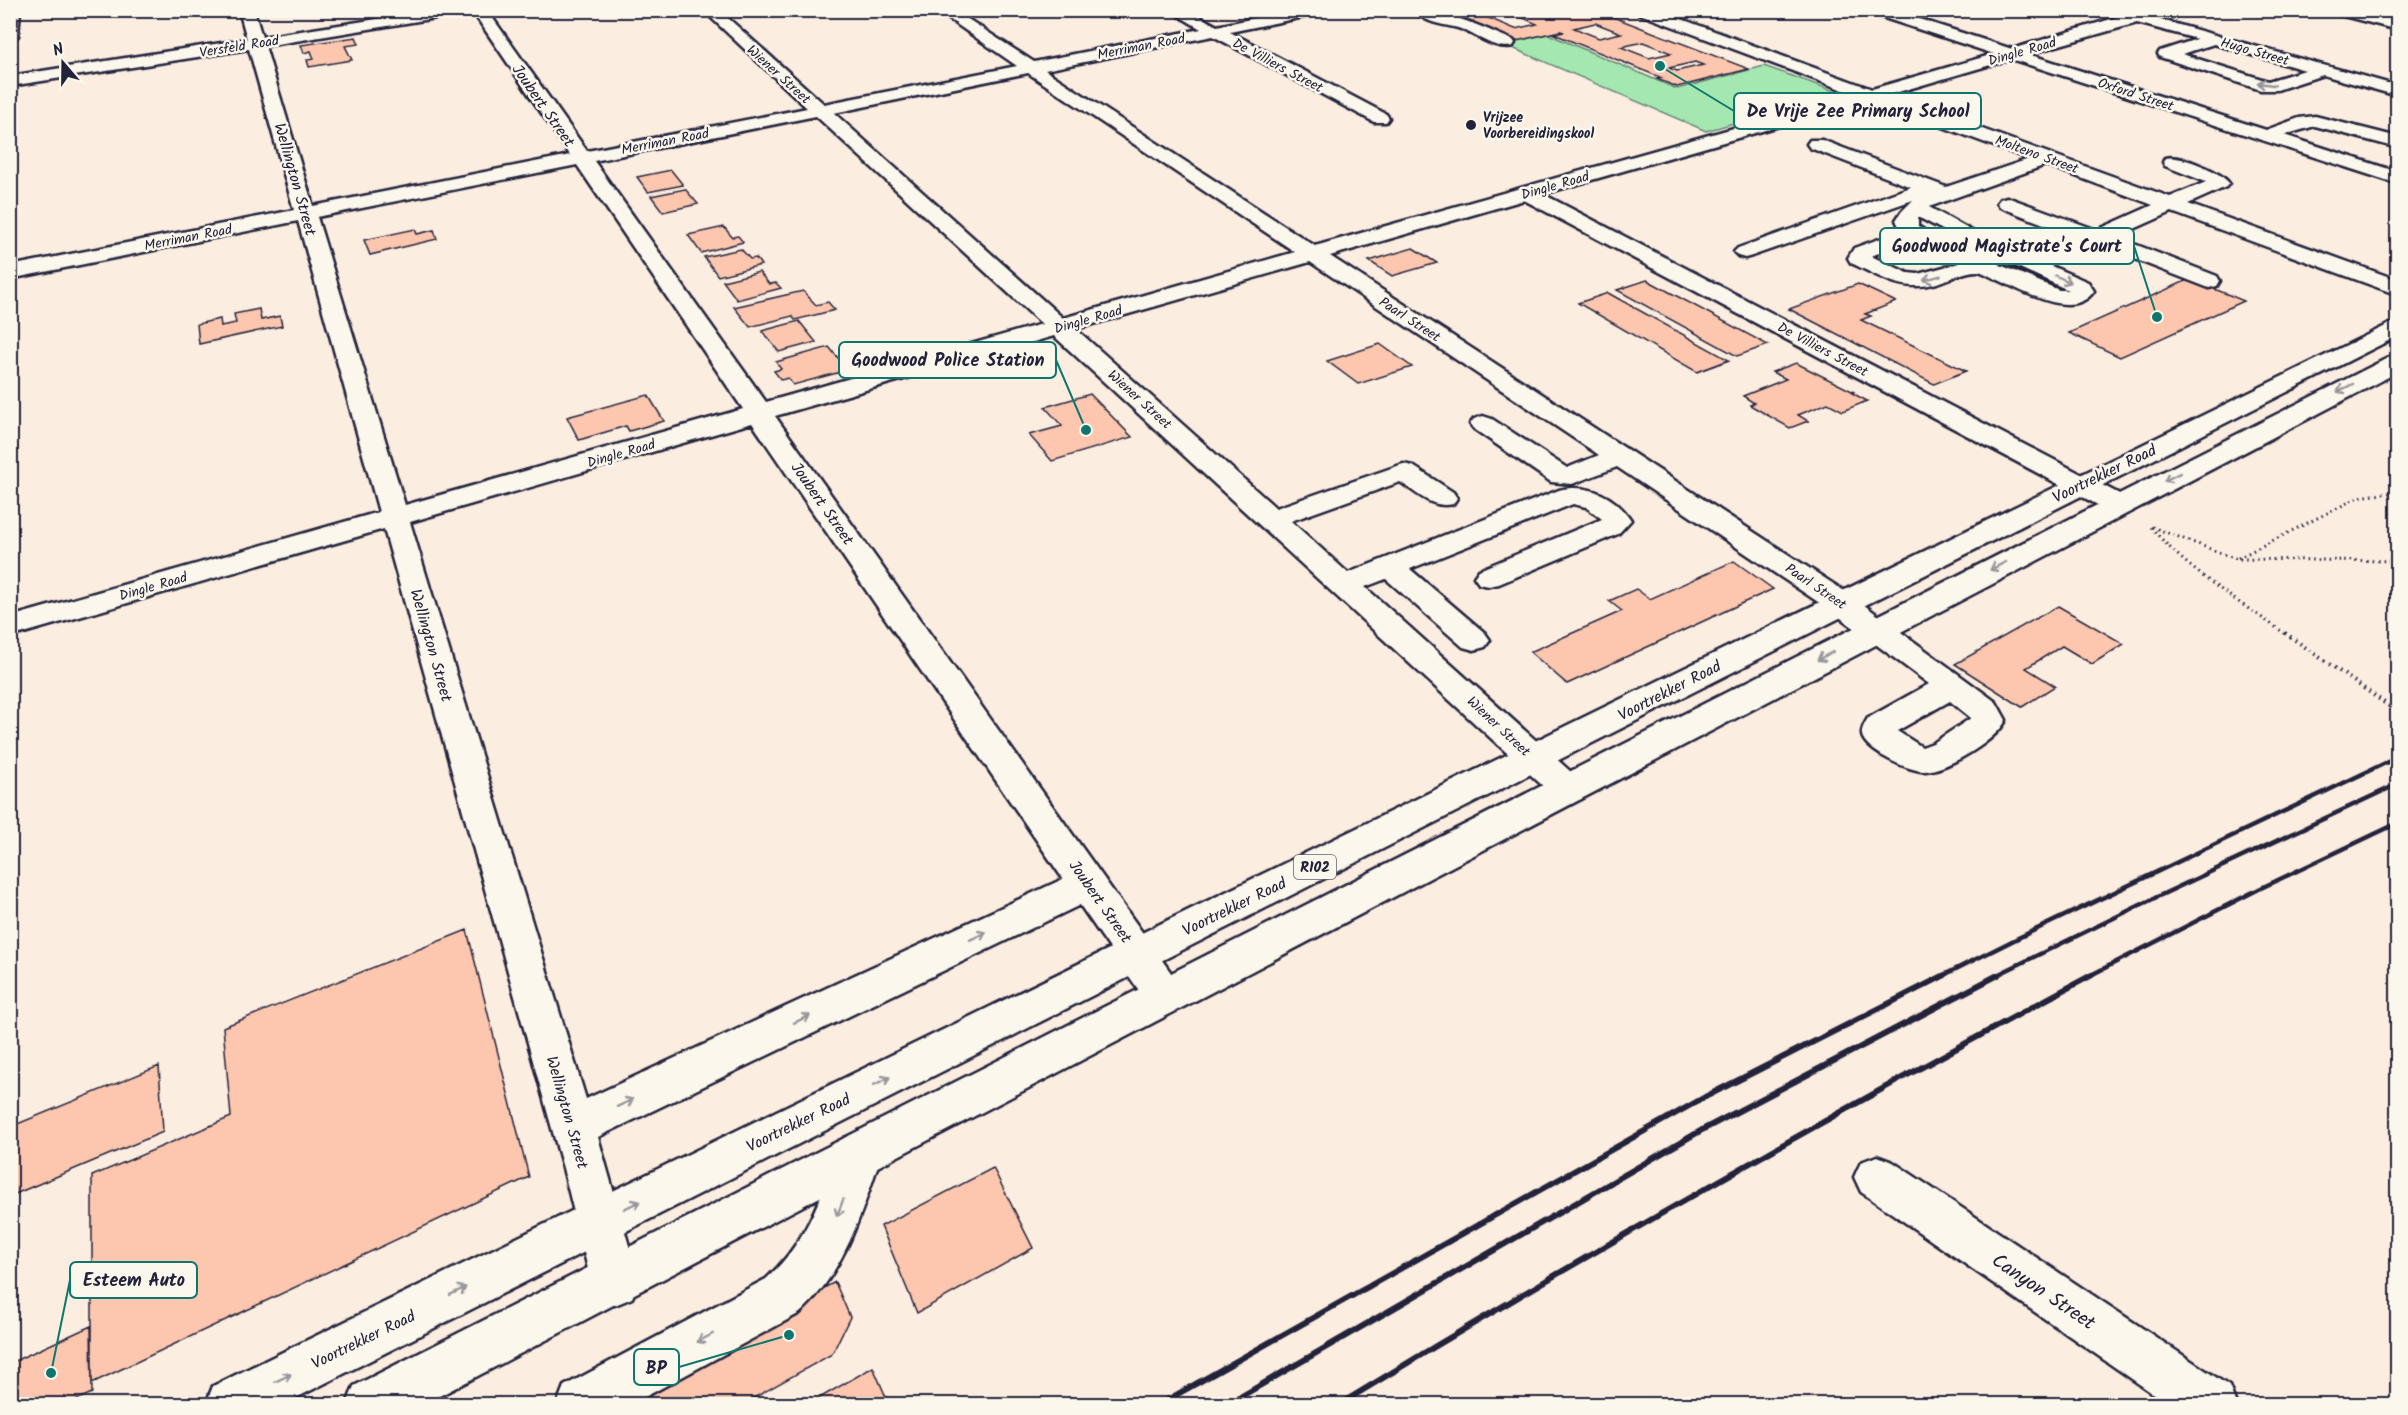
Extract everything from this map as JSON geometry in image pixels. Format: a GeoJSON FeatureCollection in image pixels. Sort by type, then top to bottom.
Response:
{"type":"FeatureCollection","features":[{"type":"Feature","properties":{"kind":"street"},"geometry":{"type":"LineString","coordinates":[[10,36],[13,10]]}},
{"type":"Feature","properties":{"kind":"street","name":"Wellington Street"},"geometry":{"type":"LineString","coordinates":[[246,10],[573,1127],[615,1281]]}},
{"type":"Feature","properties":{"kind":"street","name":"Versfeld Road"},"geometry":{"type":"LineString","coordinates":[[10,81],[467,10]]}},
{"type":"Feature","properties":{"kind":"street","name":"Joubert Street"},"geometry":{"type":"LineString","coordinates":[[479,10],[1166,996]]}},
{"type":"Feature","properties":{"kind":"street","name":"Wiener Street"},"geometry":{"type":"LineString","coordinates":[[710,10],[1569,790]]}},
{"type":"Feature","properties":{"kind":"street","name":"Paarl Street"},"geometry":{"type":"LineString","coordinates":[[943,10],[1841,603],[1878,628],[1952,685]]}},
{"type":"Feature","properties":{"kind":"street","name":"De Villiers Street"},"geometry":{"type":"LineString","coordinates":[[1176,10],[1380,118]]}},
{"type":"Feature","properties":{"kind":"street","name":"Merriman Road"},"geometry":{"type":"LineString","coordinates":[[10,273],[1319,10]]}},
{"type":"Feature","properties":{"kind":"street"},"geometry":{"type":"LineString","coordinates":[[1420,10],[1443,21],[1461,24],[1507,43]]}},
{"type":"Feature","properties":{"kind":"street","name":"Molteno Street"},"geometry":{"type":"LineString","coordinates":[[1642,10],[2397,288]]}},
{"type":"Feature","properties":{"kind":"street","name":"Oxford Street"},"geometry":{"type":"LineString","coordinates":[[1874,10],[2397,178]]}},
{"type":"Feature","properties":{"kind":"street","name":"Hugo Street"},"geometry":{"type":"LineString","coordinates":[[2112,10],[2150,13],[2397,81]]}},
{"type":"Feature","properties":{"kind":"street"},"geometry":{"type":"LineString","coordinates":[[2337,10],[2397,26]]}},
{"type":"Feature","properties":{"kind":"street","name":"Dingle Road"},"geometry":{"type":"LineString","coordinates":[[10,627],[2150,13]]}},
{"type":"Feature","properties":{"kind":"street","name":"Hugo Street"},"geometry":{"type":"LineString","coordinates":[[2150,13],[2214,39],[2397,91]]}},
{"type":"Feature","properties":{"kind":"street"},"geometry":{"type":"LineString","coordinates":[[2214,39],[2166,54],[2267,86],[2277,85],[2321,70]]}},
{"type":"Feature","properties":{"kind":"street"},"geometry":{"type":"LineString","coordinates":[[2265,136],[2305,122],[2315,121],[2397,143]]}},
{"type":"Feature","properties":{"kind":"street"},"geometry":{"type":"LineString","coordinates":[[1816,144],[1938,191]]}},
{"type":"Feature","properties":{"kind":"street"},"geometry":{"type":"LineString","coordinates":[[1746,252],[2048,158]]}},
{"type":"Feature","properties":{"kind":"street"},"geometry":{"type":"LineString","coordinates":[[2098,237],[2219,183],[2212,177],[2172,162]]}},
{"type":"Feature","properties":{"kind":"street"},"geometry":{"type":"LineString","coordinates":[[1916,208],[1961,234],[2076,284],[2083,291],[2069,298],[2054,296],[1921,238],[1907,227],[1906,218],[1916,208],[1921,203],[1938,191]]}},
{"type":"Feature","properties":{"kind":"street","name":"De Villiers Street"},"geometry":{"type":"LineString","coordinates":[[1526,193],[2119,505]]}},
{"type":"Feature","properties":{"kind":"street"},"geometry":{"type":"LineString","coordinates":[[2007,203],[2209,281]]}},
{"type":"Feature","properties":{"kind":"street"},"geometry":{"type":"LineString","coordinates":[[1961,234],[1936,234],[1861,252],[1858,258],[1912,281],[1925,281],[2008,255]]}},
{"type":"Feature","properties":{"kind":"street","name":"Voortrekker Road"},"geometry":{"type":"LineString","coordinates":[[231,1404],[1534,758],[1841,603],[2082,485],[2393,341]]}},
{"type":"Feature","properties":{"kind":"street","name":"Voortrekker Road"},"geometry":{"type":"LineString","coordinates":[[372,1404],[615,1281],[2119,505],[2393,341]]}},
{"type":"Feature","properties":{"kind":"street"},"geometry":{"type":"LineString","coordinates":[[1954,418],[1984,405]]}},
{"type":"Feature","properties":{"kind":"street"},"geometry":{"type":"LineString","coordinates":[[1483,424],[1561,476],[1572,476],[1619,456]]}},
{"type":"Feature","properties":{"kind":"street"},"geometry":{"type":"LineString","coordinates":[[1271,519],[1400,473],[1406,473],[1443,498]]}},
{"type":"Feature","properties":{"kind":"street"},"geometry":{"type":"LineString","coordinates":[[1344,585],[1569,496],[1585,497],[1614,515],[1617,520],[1608,528],[1489,577]]}},
{"type":"Feature","properties":{"kind":"street"},"geometry":{"type":"LineString","coordinates":[[1390,567],[1474,640]]}},
{"type":"Feature","properties":{"kind":"street"},"geometry":{"type":"LineString","coordinates":[[573,1127],[1089,884]]}},
{"type":"Feature","properties":{"kind":"street"},"geometry":{"type":"LineString","coordinates":[[582,1404],[783,1296],[801,1282],[827,1242],[860,1153]]}},
{"type":"Feature","properties":{"kind":"street","name":"Canyon Street"},"geometry":{"type":"LineString","coordinates":[[1877,1177],[2211,1404]]}},
{"type":"Feature","properties":{"kind":"path"},"geometry":{"type":"LineString","coordinates":[[2237,559],[2359,497],[2397,492]]}},
{"type":"Feature","properties":{"kind":"path"},"geometry":{"type":"LineString","coordinates":[[2397,561],[2237,559],[2151,527],[2169,549],[2200,574],[2389,706],[2397,702]]}},
{"type":"Feature","properties":{"kind":"green space"},"geometry":{"type":"Polygon","coordinates":[[[1548,34],[1677,89],[1764,66],[1840,93],[1706,131],[1503,44],[1548,34]]]}},
{"type":"Feature","properties":{"kind":"building"},"geometry":{"type":"Polygon","coordinates":[[[1429,10],[1501,10],[1481,15],[1515,29],[1537,24],[1511,13],[1524,10],[1595,10],[1749,69],[1677,87],[1657,79],[1662,78],[1554,34],[1564,32],[1512,42],[1456,18],[1459,17],[1457,16],[1447,18],[1429,10]],[[1595,23],[1574,28],[1599,38],[1621,33],[1595,23]],[[1643,42],[1621,47],[1649,58],[1671,53],[1643,42]],[[1695,62],[1669,68],[1677,71],[1703,65],[1695,62]]]}},
{"type":"Feature","properties":{"kind":"building"},"geometry":{"type":"Polygon","coordinates":[[[356,37],[359,44],[345,46],[352,60],[309,67],[307,60],[314,59],[311,51],[304,53],[301,45],[356,37]]]}},
{"type":"Feature","properties":{"kind":"building"},"geometry":{"type":"Polygon","coordinates":[[[671,170],[683,185],[648,192],[637,177],[671,170]]]}},
{"type":"Feature","properties":{"kind":"building"},"geometry":{"type":"Polygon","coordinates":[[[685,189],[698,204],[663,212],[651,196],[685,189]]]}},
{"type":"Feature","properties":{"kind":"building"},"geometry":{"type":"Polygon","coordinates":[[[724,227],[732,237],[738,236],[743,242],[701,253],[688,235],[724,227]]]}},
{"type":"Feature","properties":{"kind":"building"},"geometry":{"type":"Polygon","coordinates":[[[415,229],[417,234],[434,230],[437,239],[370,255],[364,240],[415,229]]]}},
{"type":"Feature","properties":{"kind":"building"},"geometry":{"type":"Polygon","coordinates":[[[1413,248],[1437,263],[1392,276],[1369,261],[1413,248]]]}},
{"type":"Feature","properties":{"kind":"building"},"geometry":{"type":"Polygon","coordinates":[[[741,249],[750,259],[756,258],[761,265],[718,276],[704,257],[741,249]]]}},
{"type":"Feature","properties":{"kind":"building"},"geometry":{"type":"Polygon","coordinates":[[[759,272],[769,284],[776,283],[781,288],[737,300],[723,281],[759,272]]]}},
{"type":"Feature","properties":{"kind":"building"},"geometry":{"type":"Polygon","coordinates":[[[2190,279],[2244,301],[2120,357],[2069,333],[2190,279]]]}},
{"type":"Feature","properties":{"kind":"building"},"geometry":{"type":"Polygon","coordinates":[[[1647,280],[1768,345],[1737,356],[1617,290],[1647,280]]]}},
{"type":"Feature","properties":{"kind":"building"},"geometry":{"type":"Polygon","coordinates":[[[1858,284],[1896,302],[1865,314],[1871,316],[1861,320],[1966,371],[1934,384],[1789,309],[1858,284]]]}},
{"type":"Feature","properties":{"kind":"building"},"geometry":{"type":"Polygon","coordinates":[[[803,291],[816,305],[828,302],[835,310],[795,320],[792,316],[750,327],[734,307],[803,291]]]}},
{"type":"Feature","properties":{"kind":"building"},"geometry":{"type":"Polygon","coordinates":[[[1608,293],[1729,360],[1697,372],[1578,303],[1608,293]]]}},
{"type":"Feature","properties":{"kind":"building"},"geometry":{"type":"Polygon","coordinates":[[[259,309],[261,320],[280,316],[282,326],[199,344],[197,324],[220,319],[221,326],[236,323],[234,314],[259,309]]]}},
{"type":"Feature","properties":{"kind":"building"},"geometry":{"type":"Polygon","coordinates":[[[799,321],[816,342],[779,352],[762,331],[799,321]]]}},
{"type":"Feature","properties":{"kind":"building"},"geometry":{"type":"Polygon","coordinates":[[[1380,344],[1412,367],[1358,384],[1327,361],[1380,344]]]}},
{"type":"Feature","properties":{"kind":"building"},"geometry":{"type":"Polygon","coordinates":[[[829,347],[848,370],[793,385],[788,378],[781,380],[774,371],[781,369],[776,362],[829,347]]]}},
{"type":"Feature","properties":{"kind":"building"},"geometry":{"type":"Polygon","coordinates":[[[1796,363],[1854,392],[1852,393],[1867,401],[1843,411],[1828,403],[1798,415],[1808,421],[1790,428],[1750,405],[1754,403],[1743,396],[1786,379],[1772,372],[1796,363]]]}},
{"type":"Feature","properties":{"kind":"building"},"geometry":{"type":"Polygon","coordinates":[[[1090,394],[1132,437],[1052,461],[1029,435],[1062,426],[1045,407],[1090,394]]]}},
{"type":"Feature","properties":{"kind":"building"},"geometry":{"type":"Polygon","coordinates":[[[648,395],[664,421],[629,431],[626,426],[579,440],[567,417],[648,395]]]}},
{"type":"Feature","properties":{"kind":"building"},"geometry":{"type":"Polygon","coordinates":[[[1734,561],[1773,589],[1567,684],[1530,652],[1622,611],[1609,601],[1636,589],[1650,599],[1734,561]]]}},
{"type":"Feature","properties":{"kind":"building"},"geometry":{"type":"Polygon","coordinates":[[[2058,606],[2124,644],[2092,664],[2062,646],[2026,668],[2055,686],[2022,707],[1955,664],[2058,606]]]}},
{"type":"Feature","properties":{"kind":"building"},"geometry":{"type":"Polygon","coordinates":[[[467,930],[529,1177],[92,1383],[92,1176],[231,1117],[223,1027],[467,930]]]}},
{"type":"Feature","properties":{"kind":"building"},"geometry":{"type":"Polygon","coordinates":[[[159,1066],[163,1132],[10,1196],[10,1127],[159,1066]]]}},
{"type":"Feature","properties":{"kind":"building"},"geometry":{"type":"Polygon","coordinates":[[[993,1168],[1033,1248],[917,1313],[881,1226],[993,1168]]]}},
{"type":"Feature","properties":{"kind":"building"},"geometry":{"type":"Polygon","coordinates":[[[835,1282],[850,1317],[832,1354],[743,1404],[611,1404],[835,1282]]]}},
{"type":"Feature","properties":{"kind":"building"},"geometry":{"type":"Polygon","coordinates":[[[91,1326],[92,1393],[67,1404],[10,1404],[10,1363],[91,1326]]]}},
{"type":"Feature","properties":{"kind":"building"},"geometry":{"type":"Polygon","coordinates":[[[873,1367],[889,1404],[809,1404],[873,1367]]]}},
{"type":"Feature","properties":{"kind":"railway"},"geometry":{"type":"LineString","coordinates":[[1942,976],[2398,757]]}},
{"type":"Feature","properties":{"kind":"railway"},"geometry":{"type":"LineString","coordinates":[[1995,976],[2398,784]]}},
{"type":"Feature","properties":{"kind":"railway"},"geometry":{"type":"LineString","coordinates":[[2089,976],[2261,888],[2398,823]]}},
{"type":"Feature","properties":{"kind":"railway"},"geometry":{"type":"LineString","coordinates":[[1160,1404],[1705,1097],[1945,975]]}},
{"type":"Feature","properties":{"kind":"railway"},"geometry":{"type":"LineString","coordinates":[[1228,1404],[1702,1130],[1998,975]]}},
{"type":"Feature","properties":{"kind":"railway"},"geometry":{"type":"LineString","coordinates":[[1340,1404],[1713,1184],[2092,975]]}},
{"type":"Feature","properties":{"kind":"place","name":"De Vrije Zee Primary School"},"geometry":{"type":"Point","coordinates":[1660,66]}},
{"type":"Feature","properties":{"kind":"place","name":"Vrijzee Voorbereidingskool"},"geometry":{"type":"Point","coordinates":[1471,125]}},
{"type":"Feature","properties":{"kind":"place","name":"Goodwood Magistrate's Court"},"geometry":{"type":"Point","coordinates":[2157,317]}},
{"type":"Feature","properties":{"kind":"place","name":"Goodwood Police Station"},"geometry":{"type":"Point","coordinates":[1086,430]}},
{"type":"Feature","properties":{"kind":"place","name":"BP"},"geometry":{"type":"Point","coordinates":[789,1335]}},
{"type":"Feature","properties":{"kind":"place","name":"Esteem Auto"},"geometry":{"type":"Point","coordinates":[51,1373]}}]}
